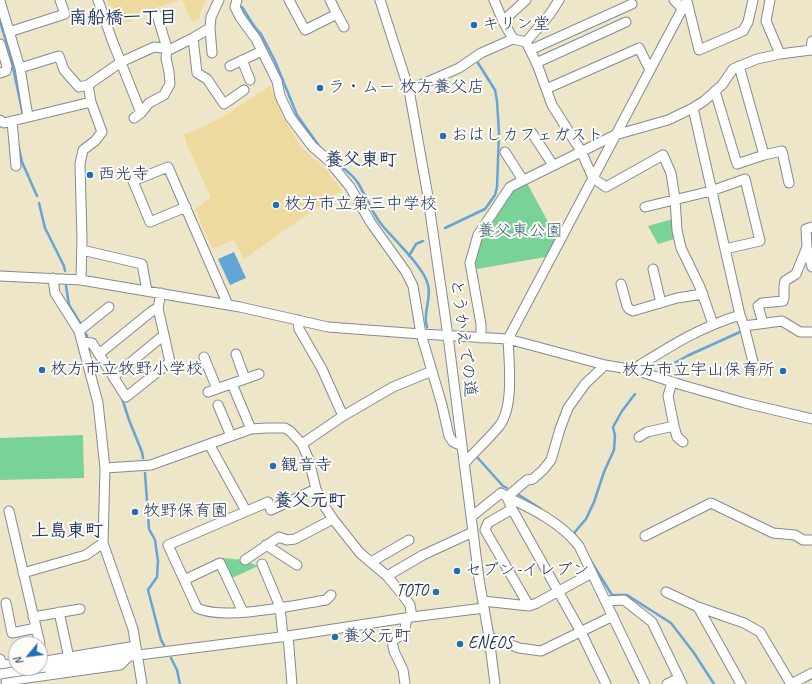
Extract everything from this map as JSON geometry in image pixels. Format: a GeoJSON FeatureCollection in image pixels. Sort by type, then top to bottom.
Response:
{"type":"FeatureCollection","features":[{"type":"Feature","properties":{"kind":"street"},"geometry":{"type":"LineString","coordinates":[[9,32],[65,14],[60,0]]}},
{"type":"Feature","properties":{"kind":"street"},"geometry":{"type":"LineString","coordinates":[[98,0],[121,62],[138,116],[149,104],[164,95],[170,84],[166,58],[167,48],[157,15]]}},
{"type":"Feature","properties":{"kind":"street"},"geometry":{"type":"LineString","coordinates":[[212,53],[210,28],[211,17],[219,0]]}},
{"type":"Feature","properties":{"kind":"street"},"geometry":{"type":"LineString","coordinates":[[237,0],[235,7],[240,17],[256,39],[277,81],[280,96],[290,117],[312,146],[328,160],[350,186],[371,223],[406,272],[413,286],[421,334],[449,436],[453,442],[462,446]]}},
{"type":"Feature","properties":{"kind":"street"},"geometry":{"type":"LineString","coordinates":[[289,0],[304,30],[337,14]]}},
{"type":"Feature","properties":{"kind":"street"},"geometry":{"type":"LineString","coordinates":[[330,0],[344,28]]}},
{"type":"Feature","properties":{"kind":"street","name":"とうかえでの道"},"geometry":{"type":"LineString","coordinates":[[380,0],[409,90],[427,191],[495,684]]}},
{"type":"Feature","properties":{"kind":"street"},"geometry":{"type":"LineString","coordinates":[[494,0],[513,39],[528,46],[552,105],[581,151],[592,178],[606,187],[663,155],[671,173],[675,199],[677,230],[681,248],[703,294],[713,324]]}},
{"type":"Feature","properties":{"kind":"street"},"geometry":{"type":"LineString","coordinates":[[503,21],[526,0]]}},
{"type":"Feature","properties":{"kind":"street"},"geometry":{"type":"LineString","coordinates":[[528,46],[559,0]]}},
{"type":"Feature","properties":{"kind":"street"},"geometry":{"type":"LineString","coordinates":[[681,3],[699,50],[744,31],[748,22],[753,0]]}},
{"type":"Feature","properties":{"kind":"street"},"geometry":{"type":"LineString","coordinates":[[770,0],[766,21],[780,54]]}},
{"type":"Feature","properties":{"kind":"street"},"geometry":{"type":"LineString","coordinates":[[0,1],[20,68],[28,117]]}},
{"type":"Feature","properties":{"kind":"street"},"geometry":{"type":"LineString","coordinates":[[464,464],[500,424],[505,415],[510,387],[508,339],[650,70],[681,3]]}},
{"type":"Feature","properties":{"kind":"street"},"geometry":{"type":"LineString","coordinates":[[528,46],[632,4]]}},
{"type":"Feature","properties":{"kind":"street"},"geometry":{"type":"LineString","coordinates":[[536,63],[626,22]]}},
{"type":"Feature","properties":{"kind":"street"},"geometry":{"type":"LineString","coordinates":[[20,68],[59,56],[64,70],[79,87],[88,85],[121,62],[154,47],[171,49],[210,28]]}},
{"type":"Feature","properties":{"kind":"street"},"geometry":{"type":"LineString","coordinates":[[193,38],[197,73],[207,79],[224,104],[244,90]]}},
{"type":"Feature","properties":{"kind":"street"},"geometry":{"type":"LineString","coordinates":[[409,90],[458,68],[481,53],[513,39]]}},
{"type":"Feature","properties":{"kind":"street"},"geometry":{"type":"LineString","coordinates":[[0,44],[7,66],[6,71],[0,73]]}},
{"type":"Feature","properties":{"kind":"street"},"geometry":{"type":"LineString","coordinates":[[546,89],[639,48],[650,70]]}},
{"type":"Feature","properties":{"kind":"street"},"geometry":{"type":"LineString","coordinates":[[481,338],[481,324],[470,263],[478,235],[510,187],[615,135],[668,120],[693,108],[722,85],[733,69],[739,66],[757,59],[780,54],[812,50]]}},
{"type":"Feature","properties":{"kind":"street"},"geometry":{"type":"LineString","coordinates":[[230,66],[262,51]]}},
{"type":"Feature","properties":{"kind":"street"},"geometry":{"type":"LineString","coordinates":[[242,60],[250,80]]}},
{"type":"Feature","properties":{"kind":"street"},"geometry":{"type":"LineString","coordinates":[[739,66],[764,155]]}},
{"type":"Feature","properties":{"kind":"street"},"geometry":{"type":"LineString","coordinates":[[81,280],[82,250],[80,164],[84,150],[95,141],[102,132],[91,102],[88,85]]}},
{"type":"Feature","properties":{"kind":"street"},"geometry":{"type":"LineString","coordinates":[[715,91],[738,164],[764,155],[782,151],[789,183]]}},
{"type":"Feature","properties":{"kind":"street"},"geometry":{"type":"LineString","coordinates":[[0,120],[4,123],[91,102]]}},
{"type":"Feature","properties":{"kind":"street"},"geometry":{"type":"LineString","coordinates":[[693,108],[740,315],[754,366]]}},
{"type":"Feature","properties":{"kind":"street"},"geometry":{"type":"LineString","coordinates":[[12,121],[16,166]]}},
{"type":"Feature","properties":{"kind":"street"},"geometry":{"type":"LineString","coordinates":[[532,133],[553,165]]}},
{"type":"Feature","properties":{"kind":"street"},"geometry":{"type":"LineString","coordinates":[[505,152],[523,180]]}},
{"type":"Feature","properties":{"kind":"street"},"geometry":{"type":"LineString","coordinates":[[186,208],[150,222],[133,181],[168,167],[186,208],[228,305]]}},
{"type":"Feature","properties":{"kind":"street"},"geometry":{"type":"LineString","coordinates":[[645,207],[711,190],[745,179],[760,241],[725,249]]}},
{"type":"Feature","properties":{"kind":"street"},"geometry":{"type":"LineString","coordinates":[[812,228],[806,229],[807,247],[812,267]]}},
{"type":"Feature","properties":{"kind":"street"},"geometry":{"type":"LineString","coordinates":[[763,323],[758,306],[762,303],[782,301],[784,298],[785,281],[796,274],[807,247]]}},
{"type":"Feature","properties":{"kind":"street"},"geometry":{"type":"LineString","coordinates":[[82,250],[142,264],[147,291]]}},
{"type":"Feature","properties":{"kind":"street"},"geometry":{"type":"LineString","coordinates":[[653,269],[662,303]]}},
{"type":"Feature","properties":{"kind":"street"},"geometry":{"type":"LineString","coordinates":[[0,276],[81,280],[228,305],[328,327],[508,339],[605,365],[635,370],[745,403],[812,419]]}},
{"type":"Feature","properties":{"kind":"street"},"geometry":{"type":"LineString","coordinates":[[53,278],[55,293],[79,331],[98,403],[105,468],[103,543],[133,629],[134,653],[142,684]]}},
{"type":"Feature","properties":{"kind":"street"},"geometry":{"type":"LineString","coordinates":[[621,284],[629,309],[633,311],[677,298],[703,294]]}},
{"type":"Feature","properties":{"kind":"street"},"geometry":{"type":"LineString","coordinates":[[82,342],[92,343],[126,397],[170,362],[158,308],[161,294]]}},
{"type":"Feature","properties":{"kind":"street"},"geometry":{"type":"LineString","coordinates":[[79,331],[109,307]]}},
{"type":"Feature","properties":{"kind":"street"},"geometry":{"type":"LineString","coordinates":[[99,354],[152,311],[158,308]]}},
{"type":"Feature","properties":{"kind":"street"},"geometry":{"type":"LineString","coordinates":[[635,370],[640,365],[686,336],[713,324],[740,315]]}},
{"type":"Feature","properties":{"kind":"street"},"geometry":{"type":"LineString","coordinates":[[298,320],[299,329],[322,369],[343,416]]}},
{"type":"Feature","properties":{"kind":"street"},"geometry":{"type":"LineString","coordinates":[[744,326],[782,321],[800,332],[812,332]]}},
{"type":"Feature","properties":{"kind":"street"},"geometry":{"type":"LineString","coordinates":[[113,377],[164,335]]}},
{"type":"Feature","properties":{"kind":"street"},"geometry":{"type":"LineString","coordinates":[[236,354],[245,379]]}},
{"type":"Feature","properties":{"kind":"street"},"geometry":{"type":"LineString","coordinates":[[204,357],[212,391],[259,374]]}},
{"type":"Feature","properties":{"kind":"street"},"geometry":{"type":"LineString","coordinates":[[507,497],[527,480],[533,479],[551,460],[568,408],[585,384],[605,365]]}},
{"type":"Feature","properties":{"kind":"street"},"geometry":{"type":"LineString","coordinates":[[302,444],[343,416],[393,387],[432,371]]}},
{"type":"Feature","properties":{"kind":"street"},"geometry":{"type":"LineString","coordinates":[[672,382],[668,396],[677,437],[683,442]]}},
{"type":"Feature","properties":{"kind":"street"},"geometry":{"type":"LineString","coordinates":[[232,384],[251,429]]}},
{"type":"Feature","properties":{"kind":"street"},"geometry":{"type":"LineString","coordinates":[[218,405],[231,436]]}},
{"type":"Feature","properties":{"kind":"street"},"geometry":{"type":"LineString","coordinates":[[639,437],[648,432],[674,426]]}},
{"type":"Feature","properties":{"kind":"street"},"geometry":{"type":"LineString","coordinates":[[105,468],[151,465],[251,429],[285,428],[290,431],[302,444],[309,460],[316,489],[323,504],[333,519],[360,553],[387,576],[410,605],[409,618],[404,632],[392,641],[394,651],[403,670],[405,684]]}},
{"type":"Feature","properties":{"kind":"street"},"geometry":{"type":"LineString","coordinates":[[209,444],[246,511]]}},
{"type":"Feature","properties":{"kind":"street"},"geometry":{"type":"LineString","coordinates":[[316,489],[271,510],[268,502],[168,545],[196,608],[204,611],[243,612],[326,600],[331,595]]}},
{"type":"Feature","properties":{"kind":"street"},"geometry":{"type":"LineString","coordinates":[[471,516],[501,493],[544,516],[570,535],[579,546],[645,684]]}},
{"type":"Feature","properties":{"kind":"street"},"geometry":{"type":"LineString","coordinates":[[507,497],[512,509],[581,632],[606,684]]}},
{"type":"Feature","properties":{"kind":"street"},"geometry":{"type":"LineString","coordinates":[[645,536],[711,503],[773,534],[795,536],[803,540],[812,540]]}},
{"type":"Feature","properties":{"kind":"street"},"geometry":{"type":"LineString","coordinates":[[512,509],[488,523],[485,530],[528,606]]}},
{"type":"Feature","properties":{"kind":"street"},"geometry":{"type":"LineString","coordinates":[[8,511],[38,636]]}},
{"type":"Feature","properties":{"kind":"street"},"geometry":{"type":"LineString","coordinates":[[245,560],[279,537],[287,540],[295,539],[333,519]]}},
{"type":"Feature","properties":{"kind":"street"},"geometry":{"type":"LineString","coordinates":[[387,576],[423,555],[473,532]]}},
{"type":"Feature","properties":{"kind":"street"},"geometry":{"type":"LineString","coordinates":[[371,562],[409,540]]}},
{"type":"Feature","properties":{"kind":"street"},"geometry":{"type":"LineString","coordinates":[[23,573],[86,555],[103,543]]}},
{"type":"Feature","properties":{"kind":"street"},"geometry":{"type":"LineString","coordinates":[[266,545],[297,565]]}},
{"type":"Feature","properties":{"kind":"street"},"geometry":{"type":"LineString","coordinates":[[184,580],[220,563],[243,612]]}},
{"type":"Feature","properties":{"kind":"street"},"geometry":{"type":"LineString","coordinates":[[262,564],[280,607],[292,684]]}},
{"type":"Feature","properties":{"kind":"street"},"geometry":{"type":"LineString","coordinates":[[48,663],[102,661],[134,653],[285,637],[483,605],[528,606],[537,604],[592,573]]}},
{"type":"Feature","properties":{"kind":"street"},"geometry":{"type":"LineString","coordinates":[[666,592],[698,607],[744,623],[760,632],[791,684],[812,673]]}},
{"type":"Feature","properties":{"kind":"street"},"geometry":{"type":"LineString","coordinates":[[606,602],[624,600],[652,622],[680,681],[666,684]]}},
{"type":"Feature","properties":{"kind":"street"},"geometry":{"type":"LineString","coordinates":[[6,604],[12,632],[36,628]]}},
{"type":"Feature","properties":{"kind":"street"},"geometry":{"type":"LineString","coordinates":[[698,607],[741,684]]}},
{"type":"Feature","properties":{"kind":"street"},"geometry":{"type":"LineString","coordinates":[[33,617],[80,609]]}},
{"type":"Feature","properties":{"kind":"street"},"geometry":{"type":"LineString","coordinates":[[60,612],[69,658]]}},
{"type":"Feature","properties":{"kind":"street"},"geometry":{"type":"LineString","coordinates":[[489,637],[519,648],[541,651],[613,616]]}},
{"type":"Feature","properties":{"kind":"street"},"geometry":{"type":"LineString","coordinates":[[48,662],[113,650],[134,653]]}},
{"type":"Feature","properties":{"kind":"street"},"geometry":{"type":"LineString","coordinates":[[102,661],[113,650]]}},
{"type":"Feature","properties":{"kind":"street"},"geometry":{"type":"LineString","coordinates":[[7,682],[120,665],[134,653]]}},
{"type":"Feature","properties":{"kind":"green space","name":"養父東公園"},"geometry":{"type":"Polygon","coordinates":[[[527,183],[559,242],[551,256],[477,269],[475,263],[482,236],[512,192],[527,183]]]}},
{"type":"Feature","properties":{"kind":"green space"},"geometry":{"type":"Polygon","coordinates":[[[673,219],[674,239],[658,244],[648,226],[673,219]]]}},
{"type":"Feature","properties":{"kind":"green space"},"geometry":{"type":"Polygon","coordinates":[[[83,435],[84,478],[0,480],[0,438],[83,435]]]}},
{"type":"Feature","properties":{"kind":"green space"},"geometry":{"type":"Polygon","coordinates":[[[223,558],[243,560],[258,566],[230,579],[222,563],[223,558]]]}},
{"type":"Feature","properties":{"kind":"sand"},"geometry":{"type":"Polygon","coordinates":[[[107,0],[180,0],[143,12],[131,21],[122,23],[114,14],[107,0]]]}},
{"type":"Feature","properties":{"kind":"sand"},"geometry":{"type":"Polygon","coordinates":[[[182,0],[206,0],[201,10],[199,19],[192,22],[182,0]]]}},
{"type":"Feature","properties":{"kind":"sand"},"geometry":{"type":"Polygon","coordinates":[[[270,86],[281,113],[300,146],[327,171],[342,190],[244,259],[234,240],[212,249],[195,209],[211,198],[186,142],[184,134],[218,119],[270,86]]]}},
{"type":"Feature","properties":{"kind":"water"},"geometry":{"type":"Polygon","coordinates":[[[234,252],[246,278],[230,285],[218,259],[234,252]]]}},
{"type":"Feature","properties":{"kind":"waterway"},"geometry":{"type":"LineString","coordinates":[[242,7],[261,34],[275,61],[297,115],[319,146]]}},
{"type":"Feature","properties":{"kind":"waterway"},"geometry":{"type":"LineString","coordinates":[[0,22],[10,53],[23,115]]}},
{"type":"Feature","properties":{"kind":"waterway"},"geometry":{"type":"LineString","coordinates":[[445,228],[485,209],[495,195],[497,187],[499,133],[497,101],[495,90],[478,63]]}},
{"type":"Feature","properties":{"kind":"waterway"},"geometry":{"type":"LineString","coordinates":[[18,144],[22,162],[37,196]]}},
{"type":"Feature","properties":{"kind":"waterway"},"geometry":{"type":"LineString","coordinates":[[331,158],[355,179],[378,220],[421,270],[428,285],[429,291],[426,317],[427,327]]}},
{"type":"Feature","properties":{"kind":"waterway"},"geometry":{"type":"LineString","coordinates":[[39,203],[45,228],[64,266],[65,271]]}},
{"type":"Feature","properties":{"kind":"waterway"},"geometry":{"type":"LineString","coordinates":[[409,256],[416,244],[423,241]]}},
{"type":"Feature","properties":{"kind":"waterway"},"geometry":{"type":"LineString","coordinates":[[66,286],[69,305],[82,326]]}},
{"type":"Feature","properties":{"kind":"waterway"},"geometry":{"type":"LineString","coordinates":[[660,371],[687,356],[740,332]]}},
{"type":"Feature","properties":{"kind":"waterway"},"geometry":{"type":"LineString","coordinates":[[577,538],[574,533],[586,519],[614,450],[615,436],[613,427],[622,411],[635,394]]}},
{"type":"Feature","properties":{"kind":"waterway"},"geometry":{"type":"LineString","coordinates":[[122,398],[143,458]]}},
{"type":"Feature","properties":{"kind":"waterway"},"geometry":{"type":"LineString","coordinates":[[477,457],[503,486],[507,488]]}},
{"type":"Feature","properties":{"kind":"waterway"},"geometry":{"type":"LineString","coordinates":[[145,473],[149,529],[155,540],[158,561],[157,577],[148,590],[161,640],[164,645]]}},
{"type":"Feature","properties":{"kind":"waterway"},"geometry":{"type":"LineString","coordinates":[[519,495],[541,509]]}},
{"type":"Feature","properties":{"kind":"waterway"},"geometry":{"type":"LineString","coordinates":[[589,558],[612,595],[627,595],[671,623],[694,653],[714,684]]}},
{"type":"Feature","properties":{"kind":"waterway"},"geometry":{"type":"LineString","coordinates":[[171,658],[177,670],[180,684]]}},
{"type":"Feature","properties":{"kind":"place","name":"キリン堂"},"geometry":{"type":"Point","coordinates":[474,25]}},
{"type":"Feature","properties":{"kind":"place","name":"ラ・ムー 枚方養父店"},"geometry":{"type":"Point","coordinates":[320,88]}},
{"type":"Feature","properties":{"kind":"place","name":"おはしカフェガスト"},"geometry":{"type":"Point","coordinates":[443,136]}},
{"type":"Feature","properties":{"kind":"place","name":"西光寺"},"geometry":{"type":"Point","coordinates":[90,175]}},
{"type":"Feature","properties":{"kind":"place","name":"枚方市立第三中学校"},"geometry":{"type":"Point","coordinates":[276,205]}},
{"type":"Feature","properties":{"kind":"place","name":"枚方市立牧野小学校"},"geometry":{"type":"Point","coordinates":[42,370]}},
{"type":"Feature","properties":{"kind":"place","name":"枚方市立宇山保育所"},"geometry":{"type":"Point","coordinates":[783,371]}},
{"type":"Feature","properties":{"kind":"place","name":"観音寺"},"geometry":{"type":"Point","coordinates":[273,466]}},
{"type":"Feature","properties":{"kind":"place","name":"牧野保育園"},"geometry":{"type":"Point","coordinates":[135,512]}},
{"type":"Feature","properties":{"kind":"place","name":"セブン-イレブン"},"geometry":{"type":"Point","coordinates":[457,571]}},
{"type":"Feature","properties":{"kind":"place","name":"TOTO"},"geometry":{"type":"Point","coordinates":[436,592]}},
{"type":"Feature","properties":{"kind":"place","name":"養父元町"},"geometry":{"type":"Point","coordinates":[335,637]}},
{"type":"Feature","properties":{"kind":"place","name":"ENEOS"},"geometry":{"type":"Point","coordinates":[460,644]}},
{"type":"Feature","properties":{"kind":"district","name":"南船橋一丁目"},"geometry":{"type":"Point","coordinates":[123,18]}},
{"type":"Feature","properties":{"kind":"district","name":"養父東町"},"geometry":{"type":"Point","coordinates":[361,160]}},
{"type":"Feature","properties":{"kind":"district","name":"養父元町"},"geometry":{"type":"Point","coordinates":[310,501]}},
{"type":"Feature","properties":{"kind":"district","name":"上島東町"},"geometry":{"type":"Point","coordinates":[67,531]}}]}
